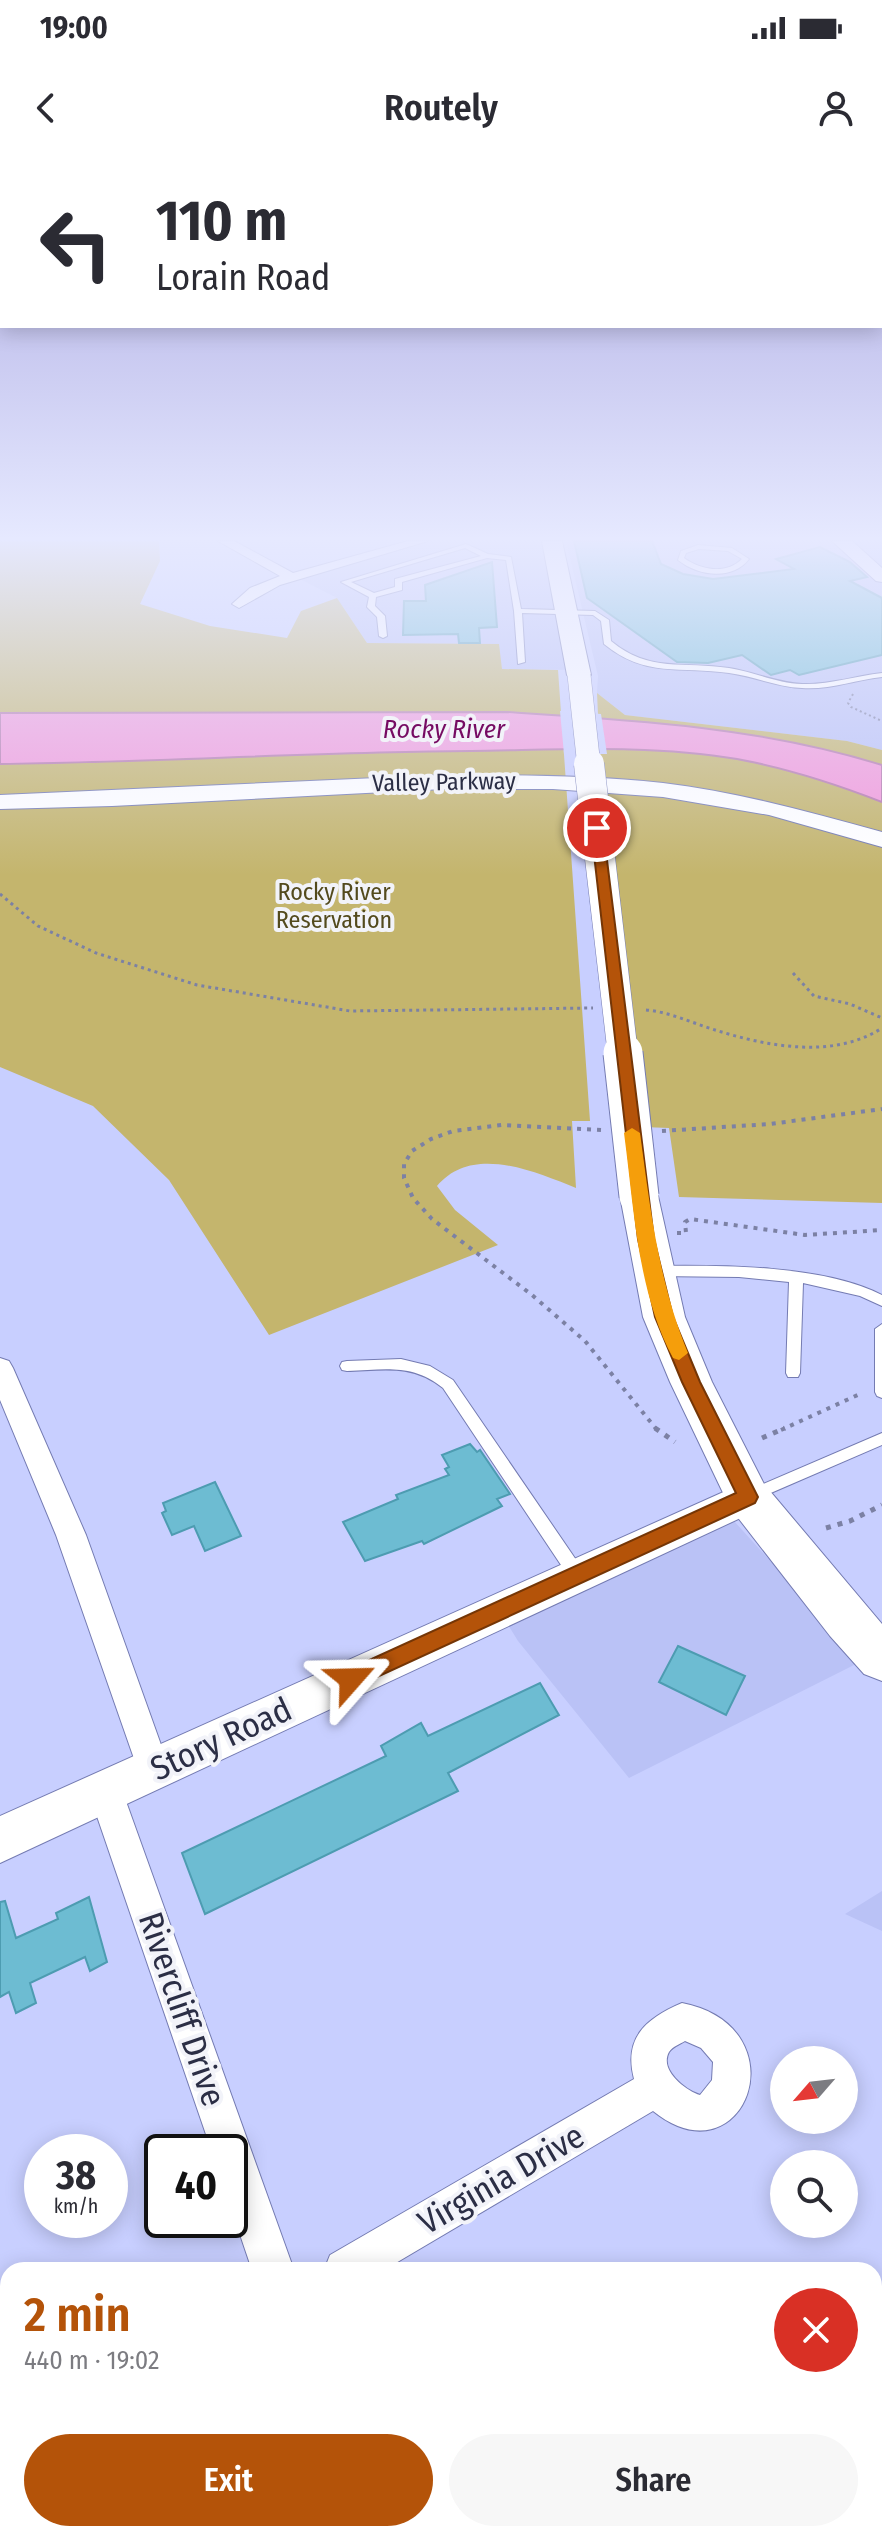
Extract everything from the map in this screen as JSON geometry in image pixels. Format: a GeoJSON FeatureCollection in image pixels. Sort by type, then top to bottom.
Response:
{"type":"FeatureCollection","features":[{"type":"Feature","properties":{"kind":"main road"},"geometry":{"type":"LineString","coordinates":[[574,652],[639,1196],[664,1317],[748,1497],[847,1621],[882,1658]]}},
{"type":"Feature","properties":{"kind":"street","name":"Valley Parkway"},"geometry":{"type":"LineString","coordinates":[[0,802],[401,782],[530,780],[626,784],[768,806],[882,840]]}},
{"type":"Feature","properties":{"kind":"street"},"geometry":{"type":"LineString","coordinates":[[0,1368],[71,1535],[154,1770]]}},
{"type":"Feature","properties":{"kind":"street","name":"Story Road"},"geometry":{"type":"LineString","coordinates":[[0,1840],[748,1497]]}},
{"type":"Feature","properties":{"kind":"street","name":"Rivercliff Drive"},"geometry":{"type":"LineString","coordinates":[[106,1793],[270,2262]]}},
{"type":"Feature","properties":{"kind":"street","name":"Virginia Drive"},"geometry":{"type":"LineString","coordinates":[[359,2262],[656,2087]]}},
{"type":"Feature","properties":{"kind":"lane"},"geometry":{"type":"LineString","coordinates":[[520,652],[521,662]]}},
{"type":"Feature","properties":{"kind":"lane"},"geometry":{"type":"LineString","coordinates":[[616,652],[650,666],[719,669],[802,686],[882,675]]}},
{"type":"Feature","properties":{"kind":"lane"},"geometry":{"type":"LineString","coordinates":[[654,1271],[736,1273],[853,1286],[882,1301]]}},
{"type":"Feature","properties":{"kind":"lane"},"geometry":{"type":"LineString","coordinates":[[793,1373],[796,1280]]}},
{"type":"Feature","properties":{"kind":"lane"},"geometry":{"type":"LineString","coordinates":[[882,1329],[882,1392]]}},
{"type":"Feature","properties":{"kind":"lane"},"geometry":{"type":"LineString","coordinates":[[347,1366],[424,1366],[436,1373],[448,1384],[577,1576]]}},
{"type":"Feature","properties":{"kind":"lane"},"geometry":{"type":"LineString","coordinates":[[748,1497],[882,1439]]}},
{"type":"Feature","properties":{"kind":"path"},"geometry":{"type":"LineString","coordinates":[[838,681],[852,691],[848,703],[851,707],[882,721]]}},
{"type":"Feature","properties":{"kind":"path"},"geometry":{"type":"LineString","coordinates":[[0,894],[38,926],[96,953],[197,985],[350,1011],[602,1008]]}},
{"type":"Feature","properties":{"kind":"path"},"geometry":{"type":"LineString","coordinates":[[793,973],[814,996],[850,1004],[882,1018]]}},
{"type":"Feature","properties":{"kind":"path"},"geometry":{"type":"LineString","coordinates":[[641,1009],[738,1036],[815,1046],[838,1047],[858,1042],[882,1028]]}},
{"type":"Feature","properties":{"kind":"path"},"geometry":{"type":"LineString","coordinates":[[651,1131],[770,1124],[882,1109]]}},
{"type":"Feature","properties":{"kind":"path"},"geometry":{"type":"LineString","coordinates":[[607,1131],[486,1126],[457,1129],[421,1143],[406,1157],[402,1171],[406,1188],[419,1206],[445,1231],[562,1319],[593,1349],[653,1426],[675,1442]]}},
{"type":"Feature","properties":{"kind":"path"},"geometry":{"type":"LineString","coordinates":[[686,1233],[685,1222],[690,1219],[805,1235],[882,1230]]}},
{"type":"Feature","properties":{"kind":"path"},"geometry":{"type":"LineString","coordinates":[[762,1438],[862,1393]]}},
{"type":"Feature","properties":{"kind":"path"},"geometry":{"type":"LineString","coordinates":[[826,1528],[850,1521],[882,1505]]}},
{"type":"Feature","properties":{"kind":"shaded area"},"geometry":{"type":"Polygon","coordinates":[[[499,652],[571,652],[575,670],[502,669],[499,652]]]}},
{"type":"Feature","properties":{"kind":"shaded area"},"geometry":{"type":"Polygon","coordinates":[[[592,652],[882,652],[882,750],[847,741],[625,715],[597,693],[598,676],[592,652]]]}},
{"type":"Feature","properties":{"kind":"shaded area"},"geometry":{"type":"Polygon","coordinates":[[[733,1520],[862,1661],[629,1778],[518,1641],[505,1620],[733,1520]]]}},
{"type":"Feature","properties":{"kind":"shaded area"},"geometry":{"type":"Polygon","coordinates":[[[882,1891],[882,1931],[845,1914],[882,1891]]]}},
{"type":"Feature","properties":{"kind":"green space","name":"Rocky River Reservation"},"geometry":{"type":"Polygon","coordinates":[[[0,652],[500,652],[502,669],[558,670],[590,1121],[572,1121],[576,1188],[522,1169],[485,1164],[467,1166],[451,1173],[437,1186],[455,1210],[498,1245],[269,1335],[169,1180],[93,1106],[0,1067],[0,652]]]}},
{"type":"Feature","properties":{"kind":"green space"},"geometry":{"type":"Polygon","coordinates":[[[597,693],[625,715],[847,741],[882,750],[882,1203],[679,1197],[669,1128],[617,1126],[597,693]]]}},
{"type":"Feature","properties":{"kind":"water","name":"Rocky River"},"geometry":{"type":"Polygon","coordinates":[[[507,712],[696,727],[836,752],[882,765],[882,802],[811,777],[755,763],[671,751],[412,752],[0,764],[0,713],[507,712]]]}},
{"type":"Feature","properties":{"kind":"pier"},"geometry":{"type":"Polygon","coordinates":[[[560,711],[601,714],[607,754],[564,754],[560,711]]]}},
{"type":"Feature","properties":{"kind":"building"},"geometry":{"type":"Polygon","coordinates":[[[663,652],[882,652],[882,655],[799,675],[790,670],[771,675],[742,655],[708,663],[677,662],[663,652]]]}},
{"type":"Feature","properties":{"kind":"building"},"geometry":{"type":"Polygon","coordinates":[[[470,1444],[477,1452],[480,1450],[510,1494],[497,1499],[502,1506],[424,1544],[422,1541],[365,1561],[343,1522],[398,1499],[396,1495],[449,1475],[445,1469],[449,1467],[442,1455],[470,1444]]]}},
{"type":"Feature","properties":{"kind":"building"},"geometry":{"type":"Polygon","coordinates":[[[215,1482],[241,1536],[205,1551],[194,1526],[172,1535],[162,1513],[166,1511],[163,1503],[215,1482]]]}},
{"type":"Feature","properties":{"kind":"building"},"geometry":{"type":"Polygon","coordinates":[[[678,1646],[745,1676],[726,1715],[659,1682],[678,1646]]]}},
{"type":"Feature","properties":{"kind":"building"},"geometry":{"type":"Polygon","coordinates":[[[540,1683],[559,1715],[448,1773],[458,1791],[205,1914],[182,1853],[386,1756],[381,1746],[421,1723],[428,1736],[540,1683]]]}},
{"type":"Feature","properties":{"kind":"building"},"geometry":{"type":"Polygon","coordinates":[[[89,1897],[107,1962],[90,1971],[85,1957],[30,1983],[36,2003],[16,2013],[9,1992],[0,1997],[0,1902],[5,1901],[16,1938],[58,1919],[56,1913],[89,1897]]]}},
{"type":"Feature","properties":{"kind":"slow traffic"},"geometry":{"type":"LineString","coordinates":[[632,1133],[646,1239],[664,1317],[679,1353]]}},
{"type":"Feature","properties":{"kind":"route"},"geometry":{"type":"LineString","coordinates":[[351,1679],[748,1497],[691,1382],[664,1317],[646,1239],[597,828]]}}]}
